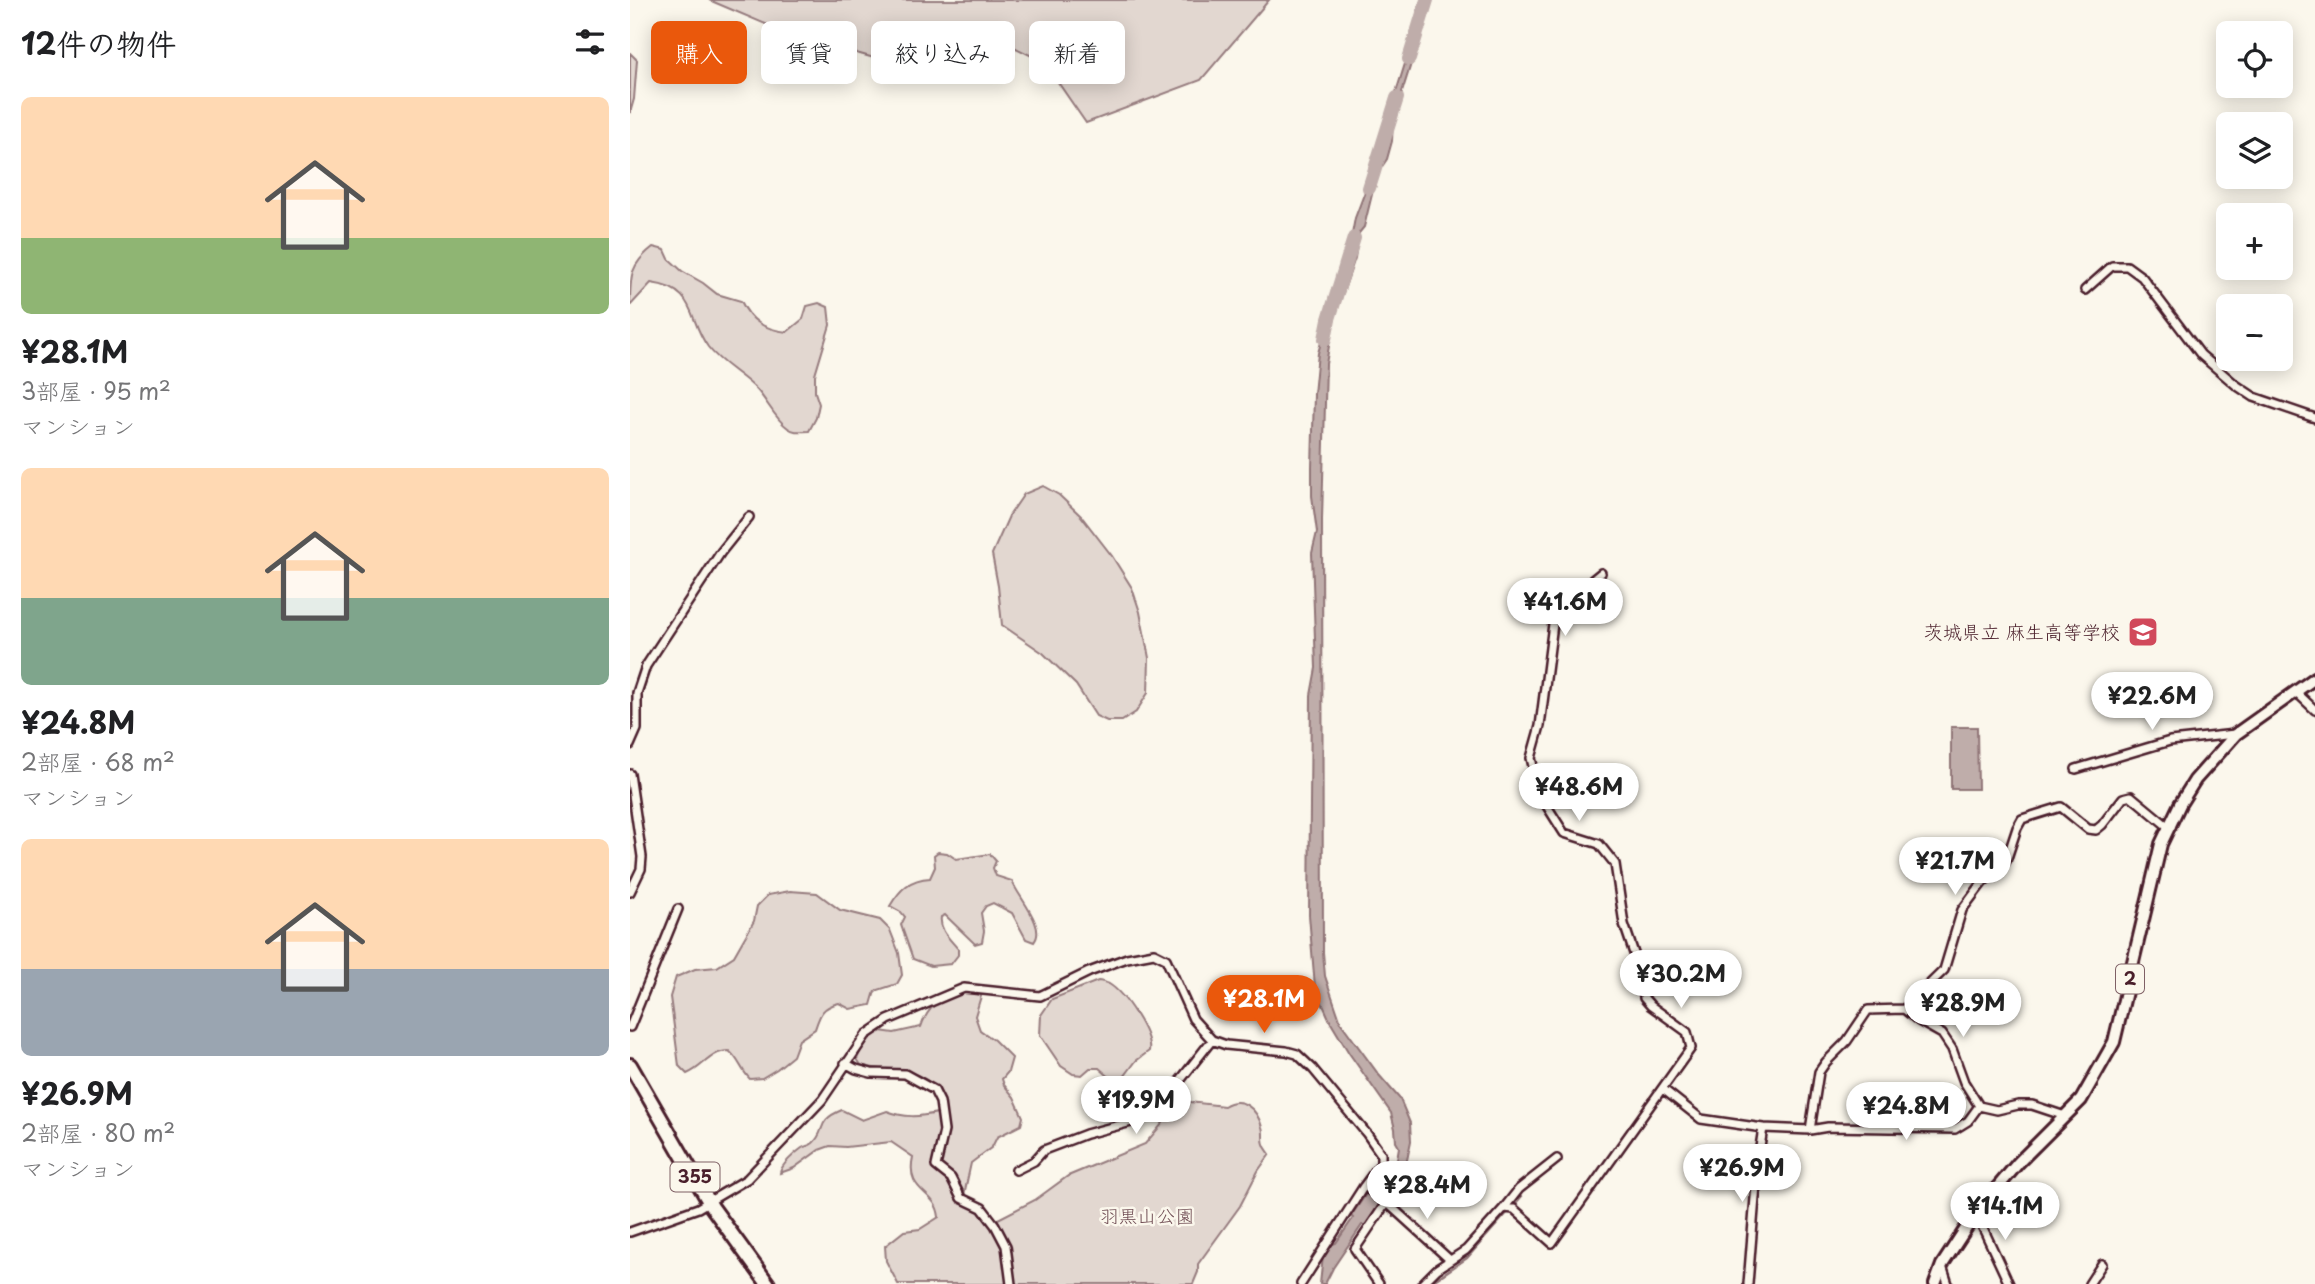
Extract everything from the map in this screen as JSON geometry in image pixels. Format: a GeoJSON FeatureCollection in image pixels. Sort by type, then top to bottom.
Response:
{"type":"FeatureCollection","features":[{"type":"Feature","properties":{"kind":"highway","name":"355"},"geometry":{"type":"LineString","coordinates":[[630,1065],[709,1202],[768,1284]]}},
{"type":"Feature","properties":{"kind":"main road","name":"2"},"geometry":{"type":"LineString","coordinates":[[1935,1284],[1942,1265],[1976,1213],[2018,1163],[2081,1100],[2114,1042],[2161,844],[2195,780],[2236,734],[2315,678]]}},
{"type":"Feature","properties":{"kind":"street"},"geometry":{"type":"LineString","coordinates":[[2085,290],[2112,267],[2127,267],[2142,277],[2202,355],[2236,385],[2255,397],[2315,418]]}},
{"type":"Feature","properties":{"kind":"street"},"geometry":{"type":"LineString","coordinates":[[630,745],[637,729],[637,693],[646,666],[721,552],[749,517]]}},
{"type":"Feature","properties":{"kind":"street"},"geometry":{"type":"LineString","coordinates":[[1504,1208],[1514,1209],[1552,1243],[1691,1048],[1687,1032],[1644,998],[1643,980],[1623,924],[1615,864],[1599,844],[1564,833],[1559,828],[1539,795],[1531,758],[1539,726],[1554,616],[1564,603],[1601,573]]}},
{"type":"Feature","properties":{"kind":"street"},"geometry":{"type":"LineString","coordinates":[[2296,692],[2315,710]]}},
{"type":"Feature","properties":{"kind":"street"},"geometry":{"type":"LineString","coordinates":[[2076,769],[2170,741],[2236,734]]}},
{"type":"Feature","properties":{"kind":"street"},"geometry":{"type":"LineString","coordinates":[[630,774],[642,857],[630,892]]}},
{"type":"Feature","properties":{"kind":"street"},"geometry":{"type":"LineString","coordinates":[[1904,1009],[1944,970],[1962,910],[1983,883],[2006,861],[2022,818],[2061,807],[2088,829],[2096,830],[2123,798],[2131,796],[2171,827]]}},
{"type":"Feature","properties":{"kind":"street"},"geometry":{"type":"LineString","coordinates":[[630,1027],[678,909]]}},
{"type":"Feature","properties":{"kind":"street"},"geometry":{"type":"LineString","coordinates":[[630,1232],[709,1202],[736,1187],[763,1163],[822,1100],[836,1082],[845,1063],[866,1035],[876,1027],[964,988],[1040,996],[1089,972],[1149,953],[1166,959],[1192,1019],[1212,1040],[1233,1046],[1286,1051],[1302,1058],[1381,1154],[1381,1163],[1301,1284]]}},
{"type":"Feature","properties":{"kind":"street"},"geometry":{"type":"LineString","coordinates":[[1810,1130],[1819,1072],[1847,1041],[1868,1010],[1904,1009],[1942,1034],[1952,1049],[1964,1082],[1979,1106],[1997,1110],[2032,1105],[2065,1116]]}},
{"type":"Feature","properties":{"kind":"street"},"geometry":{"type":"LineString","coordinates":[[1016,1170],[1034,1161],[1044,1150],[1086,1134],[1135,1121],[1160,1106],[1212,1040]]}},
{"type":"Feature","properties":{"kind":"street"},"geometry":{"type":"LineString","coordinates":[[845,1063],[871,1073],[905,1074],[933,1090],[940,1102],[944,1131],[936,1166],[951,1178],[961,1198],[988,1213],[1006,1246],[1012,1284]]}},
{"type":"Feature","properties":{"kind":"street"},"geometry":{"type":"LineString","coordinates":[[1662,1089],[1701,1119],[1763,1128],[1955,1129],[1968,1121],[1979,1106]]}},
{"type":"Feature","properties":{"kind":"street"},"geometry":{"type":"LineString","coordinates":[[1748,1284],[1763,1128]]}},
{"type":"Feature","properties":{"kind":"street"},"geometry":{"type":"LineString","coordinates":[[1422,1284],[1437,1269],[1466,1250],[1519,1189],[1557,1159]]}},
{"type":"Feature","properties":{"kind":"street"},"geometry":{"type":"LineString","coordinates":[[1365,1187],[1450,1260]]}},
{"type":"Feature","properties":{"kind":"street"},"geometry":{"type":"LineString","coordinates":[[1379,1284],[1355,1248],[1385,1202]]}},
{"type":"Feature","properties":{"kind":"street"},"geometry":{"type":"LineString","coordinates":[[1976,1213],[2009,1284]]}},
{"type":"Feature","properties":{"kind":"street"},"geometry":{"type":"LineString","coordinates":[[2089,1284],[2102,1264]]}},
{"type":"Feature","properties":{"kind":"street"},"geometry":{"type":"LineString","coordinates":[[1942,1265],[1948,1284]]}},
{"type":"Feature","properties":{"kind":"green space"},"geometry":{"type":"Polygon","coordinates":[[[709,0],[1269,0],[1201,80],[1086,123],[1059,84],[1125,84],[1125,21],[1029,21],[1029,54],[1015,48],[1015,21],[871,21],[871,57],[857,53],[857,21],[761,22],[709,0]]]}},
{"type":"Feature","properties":{"kind":"green space"},"geometry":{"type":"Polygon","coordinates":[[[630,53],[637,60],[634,99],[630,113],[630,53]]]}},
{"type":"Feature","properties":{"kind":"green space"},"geometry":{"type":"Polygon","coordinates":[[[653,247],[665,250],[669,259],[682,271],[717,294],[741,301],[754,319],[772,329],[787,332],[803,319],[807,306],[819,303],[828,307],[830,325],[815,375],[815,392],[819,404],[809,431],[793,431],[784,425],[757,390],[708,347],[689,306],[676,291],[651,283],[630,306],[633,272],[653,247]]]}},
{"type":"Feature","properties":{"kind":"green space"},"geometry":{"type":"Polygon","coordinates":[[[1043,486],[1059,495],[1081,516],[1112,556],[1132,588],[1140,612],[1149,658],[1148,693],[1136,712],[1122,721],[1107,721],[1096,716],[1076,685],[1043,653],[1002,625],[992,554],[1009,516],[1024,494],[1043,486]]]}},
{"type":"Feature","properties":{"kind":"green space"},"geometry":{"type":"Polygon","coordinates":[[[938,852],[947,853],[956,859],[990,854],[996,861],[993,868],[996,876],[1012,881],[1034,920],[1037,936],[1034,942],[1026,939],[1012,913],[993,903],[986,906],[981,913],[984,931],[982,942],[975,944],[945,915],[941,917],[943,930],[958,949],[958,955],[951,964],[931,966],[913,959],[901,925],[905,917],[890,906],[906,886],[917,880],[930,878],[935,867],[934,855],[938,852]]]}},
{"type":"Feature","properties":{"kind":"green space"},"geometry":{"type":"Polygon","coordinates":[[[790,891],[817,893],[840,910],[880,920],[890,930],[899,953],[902,975],[897,984],[875,991],[871,1005],[850,1009],[839,1003],[825,1009],[815,1029],[799,1040],[793,1056],[762,1078],[750,1079],[729,1051],[717,1054],[687,1074],[679,1066],[670,997],[676,977],[695,969],[717,967],[734,956],[754,921],[757,906],[768,895],[790,891]]]}},
{"type":"Feature","properties":{"kind":"green space"},"geometry":{"type":"Polygon","coordinates":[[[1098,981],[1109,984],[1122,996],[1136,1014],[1149,1044],[1149,1051],[1136,1061],[1124,1077],[1113,1080],[1099,1068],[1090,1068],[1082,1075],[1073,1074],[1061,1066],[1040,1035],[1041,1015],[1052,999],[1098,981]]]}},
{"type":"Feature","properties":{"kind":"green space","name":"羽黒山公園"},"geometry":{"type":"Polygon","coordinates":[[[969,989],[978,990],[981,996],[975,1016],[980,1030],[1012,1058],[1008,1072],[1002,1079],[1023,1117],[1021,1125],[997,1137],[992,1147],[971,1163],[964,1195],[966,1203],[982,1211],[999,1227],[996,1220],[1035,1200],[1068,1176],[1145,1144],[1163,1123],[1157,1113],[1172,1100],[1224,1106],[1237,1102],[1253,1110],[1260,1120],[1264,1145],[1270,1154],[1240,1206],[1198,1264],[1193,1284],[898,1284],[886,1261],[885,1246],[904,1231],[920,1229],[939,1217],[933,1201],[913,1178],[913,1157],[891,1142],[830,1146],[819,1150],[794,1168],[780,1173],[792,1156],[817,1138],[828,1118],[842,1110],[862,1120],[887,1111],[912,1116],[937,1113],[943,1099],[926,1079],[916,1074],[861,1065],[857,1059],[871,1033],[894,1033],[921,1027],[934,1006],[969,989]]]}},
{"type":"Feature","properties":{"kind":"shaded area"},"geometry":{"type":"Polygon","coordinates":[[[1427,0],[1431,0],[1393,121],[1392,141],[1387,159],[1377,174],[1364,227],[1359,233],[1355,258],[1333,322],[1326,364],[1322,520],[1325,976],[1341,1023],[1400,1099],[1410,1123],[1411,1141],[1407,1160],[1366,1225],[1362,1225],[1325,1284],[1320,1284],[1323,1256],[1330,1245],[1336,1243],[1382,1171],[1397,1159],[1399,1147],[1391,1113],[1349,1053],[1331,1023],[1315,987],[1309,915],[1311,695],[1316,668],[1312,553],[1317,532],[1312,496],[1314,394],[1318,353],[1325,328],[1348,273],[1355,218],[1372,173],[1386,151],[1392,105],[1409,51],[1424,18],[1427,0]]]}},
{"type":"Feature","properties":{"kind":"shaded area"},"geometry":{"type":"Polygon","coordinates":[[[1951,727],[1977,727],[1978,789],[1951,789],[1951,727]]]}},
{"type":"Feature","properties":{"kind":"waterway"},"geometry":{"type":"LineString","coordinates":[[1409,59],[1427,0]]}},
{"type":"Feature","properties":{"kind":"waterway"},"geometry":{"type":"LineString","coordinates":[[1369,188],[1397,98]]}},
{"type":"Feature","properties":{"kind":"waterway"},"geometry":{"type":"LineString","coordinates":[[1325,339],[1354,238]]}},
{"type":"Feature","properties":{"kind":"waterway"},"geometry":{"type":"LineString","coordinates":[[1515,1204],[1521,1197]]}},
{"type":"Feature","properties":{"kind":"waterway"},"geometry":{"type":"LineString","coordinates":[[1430,1283],[1467,1258],[1508,1212]]}},
{"type":"Feature","properties":{"kind":"place","name":"茨城県立 麻生高等学校"},"geometry":{"type":"Point","coordinates":[2143,632]}}]}
